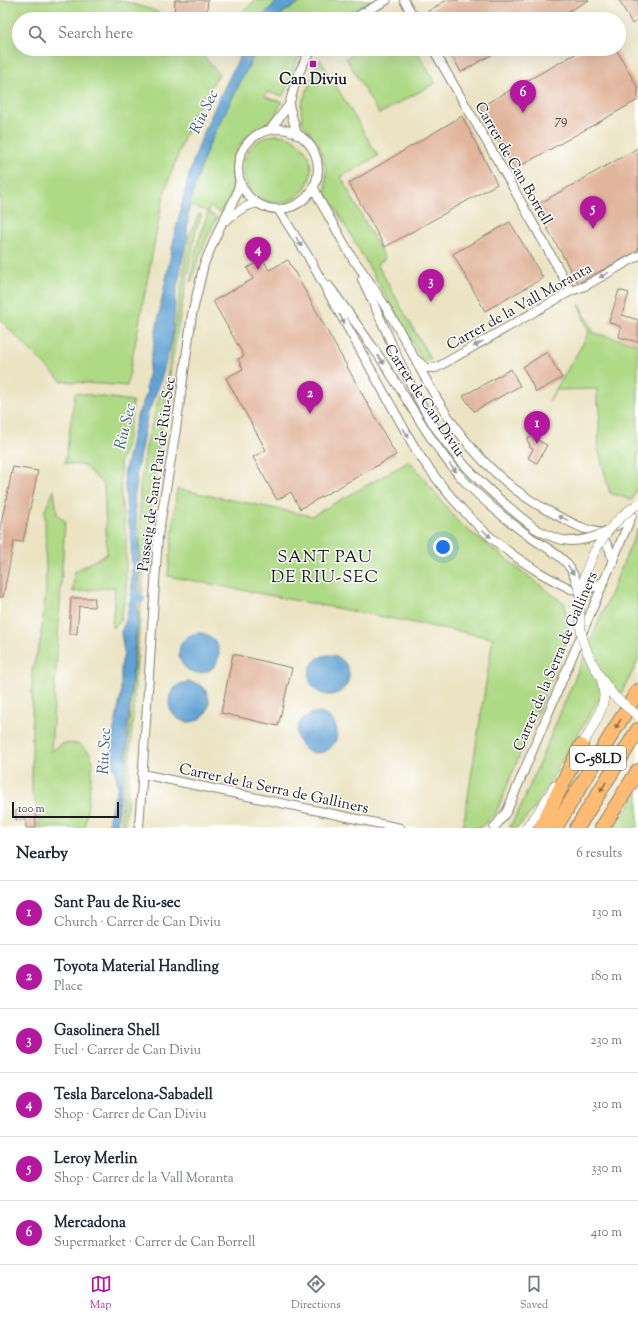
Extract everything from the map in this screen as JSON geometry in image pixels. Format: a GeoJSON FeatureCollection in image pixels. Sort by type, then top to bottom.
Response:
{"type":"FeatureCollection","features":[{"type":"Feature","properties":{"kind":"highway","name":"C-58LD"},"geometry":{"type":"LineString","coordinates":[[555,828],[638,691]]}},
{"type":"Feature","properties":{"kind":"highway"},"geometry":{"type":"LineString","coordinates":[[577,828],[638,730]]}},
{"type":"Feature","properties":{"kind":"highway"},"geometry":{"type":"LineString","coordinates":[[541,828],[581,746]]}},
{"type":"Feature","properties":{"kind":"highway"},"geometry":{"type":"LineString","coordinates":[[602,828],[638,771]]}},
{"type":"Feature","properties":{"kind":"street"},"geometry":{"type":"LineString","coordinates":[[365,12],[386,0]]}},
{"type":"Feature","properties":{"kind":"street"},"geometry":{"type":"LineString","coordinates":[[404,0],[411,12]]}},
{"type":"Feature","properties":{"kind":"street"},"geometry":{"type":"LineString","coordinates":[[270,130],[289,105],[297,77],[308,56]]}},
{"type":"Feature","properties":{"kind":"street","name":"Carrer de Can Borrell"},"geometry":{"type":"LineString","coordinates":[[437,56],[571,291]]}},
{"type":"Feature","properties":{"kind":"street"},"geometry":{"type":"LineString","coordinates":[[289,105],[297,135]]}},
{"type":"Feature","properties":{"kind":"street"},"geometry":{"type":"LineString","coordinates":[[270,130],[284,130],[297,135],[307,142],[315,157],[317,174],[314,186],[307,196],[297,204],[286,208],[278,209],[265,207],[257,203],[246,193],[240,181],[239,163],[245,147],[257,135],[270,130]]}},
{"type":"Feature","properties":{"kind":"street","name":"Passeig de Sant Pau de Riu-Sec"},"geometry":{"type":"LineString","coordinates":[[139,828],[158,537],[176,429],[192,315],[204,264],[220,225],[236,196],[240,181]]}},
{"type":"Feature","properties":{"kind":"street","name":"Carrer de Can Diviu"},"geometry":{"type":"LineString","coordinates":[[314,186],[320,201],[352,257],[403,369],[421,403],[453,452],[493,495],[536,529],[550,537],[566,541],[588,540],[606,532],[632,516]]}},
{"type":"Feature","properties":{"kind":"street","name":"Passeig de Sant Pau de Riu-Sec"},"geometry":{"type":"LineString","coordinates":[[220,225],[234,213],[247,205],[257,203]]}},
{"type":"Feature","properties":{"kind":"street","name":"Carrer de Can Diviu"},"geometry":{"type":"LineString","coordinates":[[278,209],[310,260],[412,443],[431,473],[446,493],[497,543],[535,570],[572,590],[582,604],[587,623]]}},
{"type":"Feature","properties":{"kind":"street","name":"Carrer de la Vall Moranta"},"geometry":{"type":"LineString","coordinates":[[414,358],[426,368],[436,368],[571,291],[585,286],[638,256]]}},
{"type":"Feature","properties":{"kind":"street","name":"Carrer de Can Diviu"},"geometry":{"type":"LineString","coordinates":[[352,257],[384,304],[447,416],[474,452],[518,491],[544,508],[572,523],[603,533]]}},
{"type":"Feature","properties":{"kind":"street","name":"Carrer de Can Diviu"},"geometry":{"type":"LineString","coordinates":[[310,260],[390,373],[431,439],[444,457],[458,474],[505,519],[530,538],[567,562],[576,576],[580,597]]}},
{"type":"Feature","properties":{"kind":"street"},"geometry":{"type":"LineString","coordinates":[[638,503],[603,533],[587,567],[580,597],[582,636],[592,662],[602,680],[614,696],[638,716]]}},
{"type":"Feature","properties":{"kind":"street","name":"Carrer de la Serra de Galliners"},"geometry":{"type":"LineString","coordinates":[[494,828],[507,811],[638,503]]}},
{"type":"Feature","properties":{"kind":"street"},"geometry":{"type":"LineString","coordinates":[[603,533],[613,562]]}},
{"type":"Feature","properties":{"kind":"street"},"geometry":{"type":"LineString","coordinates":[[572,590],[587,590],[597,586],[605,580]]}},
{"type":"Feature","properties":{"kind":"street"},"geometry":{"type":"LineString","coordinates":[[526,828],[538,813],[581,746],[602,706],[604,695],[602,680]]}},
{"type":"Feature","properties":{"kind":"street","name":"Carrer de la Serra de Galliners"},"geometry":{"type":"LineString","coordinates":[[142,774],[400,828]]}},
{"type":"Feature","properties":{"kind":"green space"},"geometry":{"type":"Polygon","coordinates":[[[0,0],[120,0],[157,12],[12,12],[12,56],[204,56],[219,74],[192,116],[164,193],[127,386],[61,381],[0,320],[0,0]]]}},
{"type":"Feature","properties":{"kind":"green space"},"geometry":{"type":"Polygon","coordinates":[[[256,0],[278,0],[267,12],[243,12],[256,0]]]}},
{"type":"Feature","properties":{"kind":"green space"},"geometry":{"type":"Polygon","coordinates":[[[304,0],[372,0],[349,12],[284,12],[304,0]]]}},
{"type":"Feature","properties":{"kind":"green space"},"geometry":{"type":"Polygon","coordinates":[[[253,56],[300,56],[295,64],[283,96],[267,92],[265,97],[282,102],[273,119],[253,131],[242,141],[233,160],[233,192],[220,213],[210,206],[208,212],[190,205],[195,184],[209,144],[253,56]]]}},
{"type":"Feature","properties":{"kind":"green space"},"geometry":{"type":"Polygon","coordinates":[[[350,56],[420,56],[435,83],[379,114],[346,58],[350,56]]]}},
{"type":"Feature","properties":{"kind":"green space"},"geometry":{"type":"Polygon","coordinates":[[[320,59],[378,156],[341,177],[385,259],[377,264],[431,360],[423,361],[326,192],[326,169],[319,144],[302,123],[301,105],[320,59]]]}},
{"type":"Feature","properties":{"kind":"green space"},"geometry":{"type":"Polygon","coordinates":[[[277,135],[290,138],[301,145],[308,156],[311,169],[308,182],[301,193],[290,200],[277,203],[264,200],[253,193],[246,182],[243,169],[246,156],[253,145],[264,138],[277,135]]]}},
{"type":"Feature","properties":{"kind":"green space"},"geometry":{"type":"Polygon","coordinates":[[[208,212],[217,218],[206,241],[192,281],[190,282],[196,249],[208,212]]]}},
{"type":"Feature","properties":{"kind":"green space"},"geometry":{"type":"Polygon","coordinates":[[[199,214],[202,215],[196,229],[177,332],[160,435],[151,504],[140,626],[125,828],[121,828],[122,797],[127,766],[130,708],[140,601],[140,488],[146,447],[158,400],[166,383],[189,236],[199,214]]]}},
{"type":"Feature","properties":{"kind":"green space"},"geometry":{"type":"Polygon","coordinates":[[[579,304],[594,333],[638,344],[638,485],[632,500],[610,493],[598,448],[600,405],[597,404],[597,389],[556,390],[549,401],[589,333],[579,304]]]}},
{"type":"Feature","properties":{"kind":"green space"},"geometry":{"type":"Polygon","coordinates":[[[75,393],[133,401],[127,444],[120,462],[121,499],[126,535],[126,593],[120,622],[112,628],[115,587],[73,592],[74,572],[107,554],[104,485],[84,466],[65,463],[75,393]]]}},
{"type":"Feature","properties":{"kind":"green space"},"geometry":{"type":"Polygon","coordinates":[[[410,461],[460,524],[565,604],[568,637],[496,813],[480,828],[463,828],[493,638],[168,576],[177,489],[312,516],[410,461]]]}},
{"type":"Feature","properties":{"kind":"green space"},"geometry":{"type":"Polygon","coordinates":[[[54,490],[57,514],[65,521],[51,751],[64,743],[79,744],[90,753],[93,762],[85,828],[39,828],[38,809],[32,794],[32,670],[40,643],[46,591],[45,510],[54,490]]]}},
{"type":"Feature","properties":{"kind":"green space"},"geometry":{"type":"Polygon","coordinates":[[[638,528],[638,661],[622,692],[598,700],[535,808],[517,828],[509,828],[522,804],[638,528]]]}},
{"type":"Feature","properties":{"kind":"green space"},"geometry":{"type":"Polygon","coordinates":[[[638,791],[638,826],[636,828],[615,828],[638,791]]]}},
{"type":"Feature","properties":{"kind":"water"},"geometry":{"type":"Polygon","coordinates":[[[278,0],[304,0],[284,12],[267,12],[278,0]]]}},
{"type":"Feature","properties":{"kind":"water"},"geometry":{"type":"Polygon","coordinates":[[[240,56],[254,56],[208,147],[194,188],[188,214],[187,237],[176,293],[172,340],[160,384],[148,413],[136,474],[137,483],[134,497],[139,547],[137,623],[127,730],[127,757],[120,795],[117,828],[107,828],[118,787],[112,755],[114,729],[121,695],[121,666],[124,653],[121,632],[126,620],[132,593],[131,533],[127,515],[124,475],[137,416],[147,393],[146,387],[160,308],[188,179],[198,147],[223,90],[240,56]]]}},
{"type":"Feature","properties":{"kind":"water"},"geometry":{"type":"Polygon","coordinates":[[[199,633],[210,636],[216,642],[219,653],[216,664],[210,670],[199,673],[188,670],[182,664],[179,653],[182,642],[188,636],[199,633]]]}},
{"type":"Feature","properties":{"kind":"water"},"geometry":{"type":"Polygon","coordinates":[[[333,655],[340,658],[346,664],[349,675],[348,683],[340,692],[333,695],[325,695],[318,692],[310,683],[309,671],[312,664],[321,656],[333,655]]]}},
{"type":"Feature","properties":{"kind":"water"},"geometry":{"type":"Polygon","coordinates":[[[193,682],[200,685],[206,691],[209,702],[208,710],[200,719],[193,722],[185,722],[178,719],[170,710],[169,698],[172,691],[181,683],[193,682]]]}},
{"type":"Feature","properties":{"kind":"water"},"geometry":{"type":"Polygon","coordinates":[[[321,713],[328,716],[334,722],[337,733],[336,741],[328,750],[321,753],[313,753],[306,750],[298,741],[297,729],[300,722],[309,714],[321,713]]]}},
{"type":"Feature","properties":{"kind":"building"},"geometry":{"type":"Polygon","coordinates":[[[175,0],[208,0],[207,12],[174,12],[175,0]]]}},
{"type":"Feature","properties":{"kind":"building"},"geometry":{"type":"Polygon","coordinates":[[[447,0],[589,0],[568,12],[427,12],[447,0]]]}},
{"type":"Feature","properties":{"kind":"building"},"geometry":{"type":"Polygon","coordinates":[[[619,0],[638,0],[638,20],[632,24],[619,0]]]}},
{"type":"Feature","properties":{"kind":"building"},"geometry":{"type":"Polygon","coordinates":[[[452,56],[490,56],[461,72],[452,56]]]}},
{"type":"Feature","properties":{"kind":"building"},"geometry":{"type":"Polygon","coordinates":[[[571,56],[620,56],[638,88],[638,100],[515,169],[480,107],[571,56]]]}},
{"type":"Feature","properties":{"kind":"building"},"geometry":{"type":"Polygon","coordinates":[[[462,116],[497,184],[385,247],[349,183],[462,116]]]}},
{"type":"Feature","properties":{"kind":"building"},"geometry":{"type":"Polygon","coordinates":[[[638,148],[638,251],[578,283],[535,206],[638,148]]]}},
{"type":"Feature","properties":{"kind":"building"},"geometry":{"type":"Polygon","coordinates":[[[510,222],[543,278],[485,311],[453,254],[510,222]]]}},
{"type":"Feature","properties":{"kind":"building"},"geometry":{"type":"Polygon","coordinates":[[[263,259],[269,270],[288,260],[396,455],[300,509],[291,492],[277,500],[253,457],[266,450],[226,378],[243,369],[238,359],[244,356],[213,301],[253,279],[247,268],[263,259]]]}},
{"type":"Feature","properties":{"kind":"building"},"geometry":{"type":"Polygon","coordinates":[[[619,290],[629,293],[622,315],[638,320],[638,342],[619,337],[621,327],[609,322],[619,290]]]}},
{"type":"Feature","properties":{"kind":"building"},"geometry":{"type":"Polygon","coordinates":[[[547,352],[562,378],[536,392],[523,367],[547,352]]]}},
{"type":"Feature","properties":{"kind":"building"},"geometry":{"type":"Polygon","coordinates":[[[511,369],[520,386],[474,411],[463,396],[511,369]]]}},
{"type":"Feature","properties":{"kind":"building"},"geometry":{"type":"Polygon","coordinates":[[[531,437],[547,445],[537,463],[528,458],[533,449],[529,447],[530,445],[527,440],[531,437]]]}},
{"type":"Feature","properties":{"kind":"building"},"geometry":{"type":"Polygon","coordinates":[[[13,467],[38,471],[23,542],[14,541],[3,597],[0,597],[0,528],[13,467]]]}},
{"type":"Feature","properties":{"kind":"building"},"geometry":{"type":"Polygon","coordinates":[[[71,598],[95,598],[94,607],[79,606],[77,634],[69,634],[71,598]]]}},
{"type":"Feature","properties":{"kind":"building"},"geometry":{"type":"Polygon","coordinates":[[[233,654],[292,668],[278,726],[221,713],[233,654]]]}},
{"type":"Feature","properties":{"kind":"building"},"geometry":{"type":"Polygon","coordinates":[[[16,810],[36,811],[36,828],[26,828],[26,820],[16,820],[16,810]]]}},
{"type":"Feature","properties":{"kind":"waterway","name":"Riu Sec"},"geometry":{"type":"LineString","coordinates":[[134,595],[141,599]]}},
{"type":"Feature","properties":{"kind":"place","name":"Can Diviu"},"geometry":{"type":"Point","coordinates":[313,64]}},
{"type":"Feature","properties":{"kind":"place","name":"Mercadona"},"geometry":{"type":"Point","coordinates":[523,113]}},
{"type":"Feature","properties":{"kind":"place","name":"Leroy Merlin"},"geometry":{"type":"Point","coordinates":[593,229]}},
{"type":"Feature","properties":{"kind":"place","name":"Tesla Barcelona-Sabadell"},"geometry":{"type":"Point","coordinates":[258,270]}},
{"type":"Feature","properties":{"kind":"place","name":"Gasolinera Shell"},"geometry":{"type":"Point","coordinates":[431,302]}},
{"type":"Feature","properties":{"kind":"place","name":"Toyota Material Handling"},"geometry":{"type":"Point","coordinates":[310,414]}},
{"type":"Feature","properties":{"kind":"place","name":"Sant Pau de Riu-sec"},"geometry":{"type":"Point","coordinates":[537,444]}},
{"type":"Feature","properties":{"kind":"district","name":"SANT PAU DE RIU-SEC"},"geometry":{"type":"Point","coordinates":[325,566]}}]}
